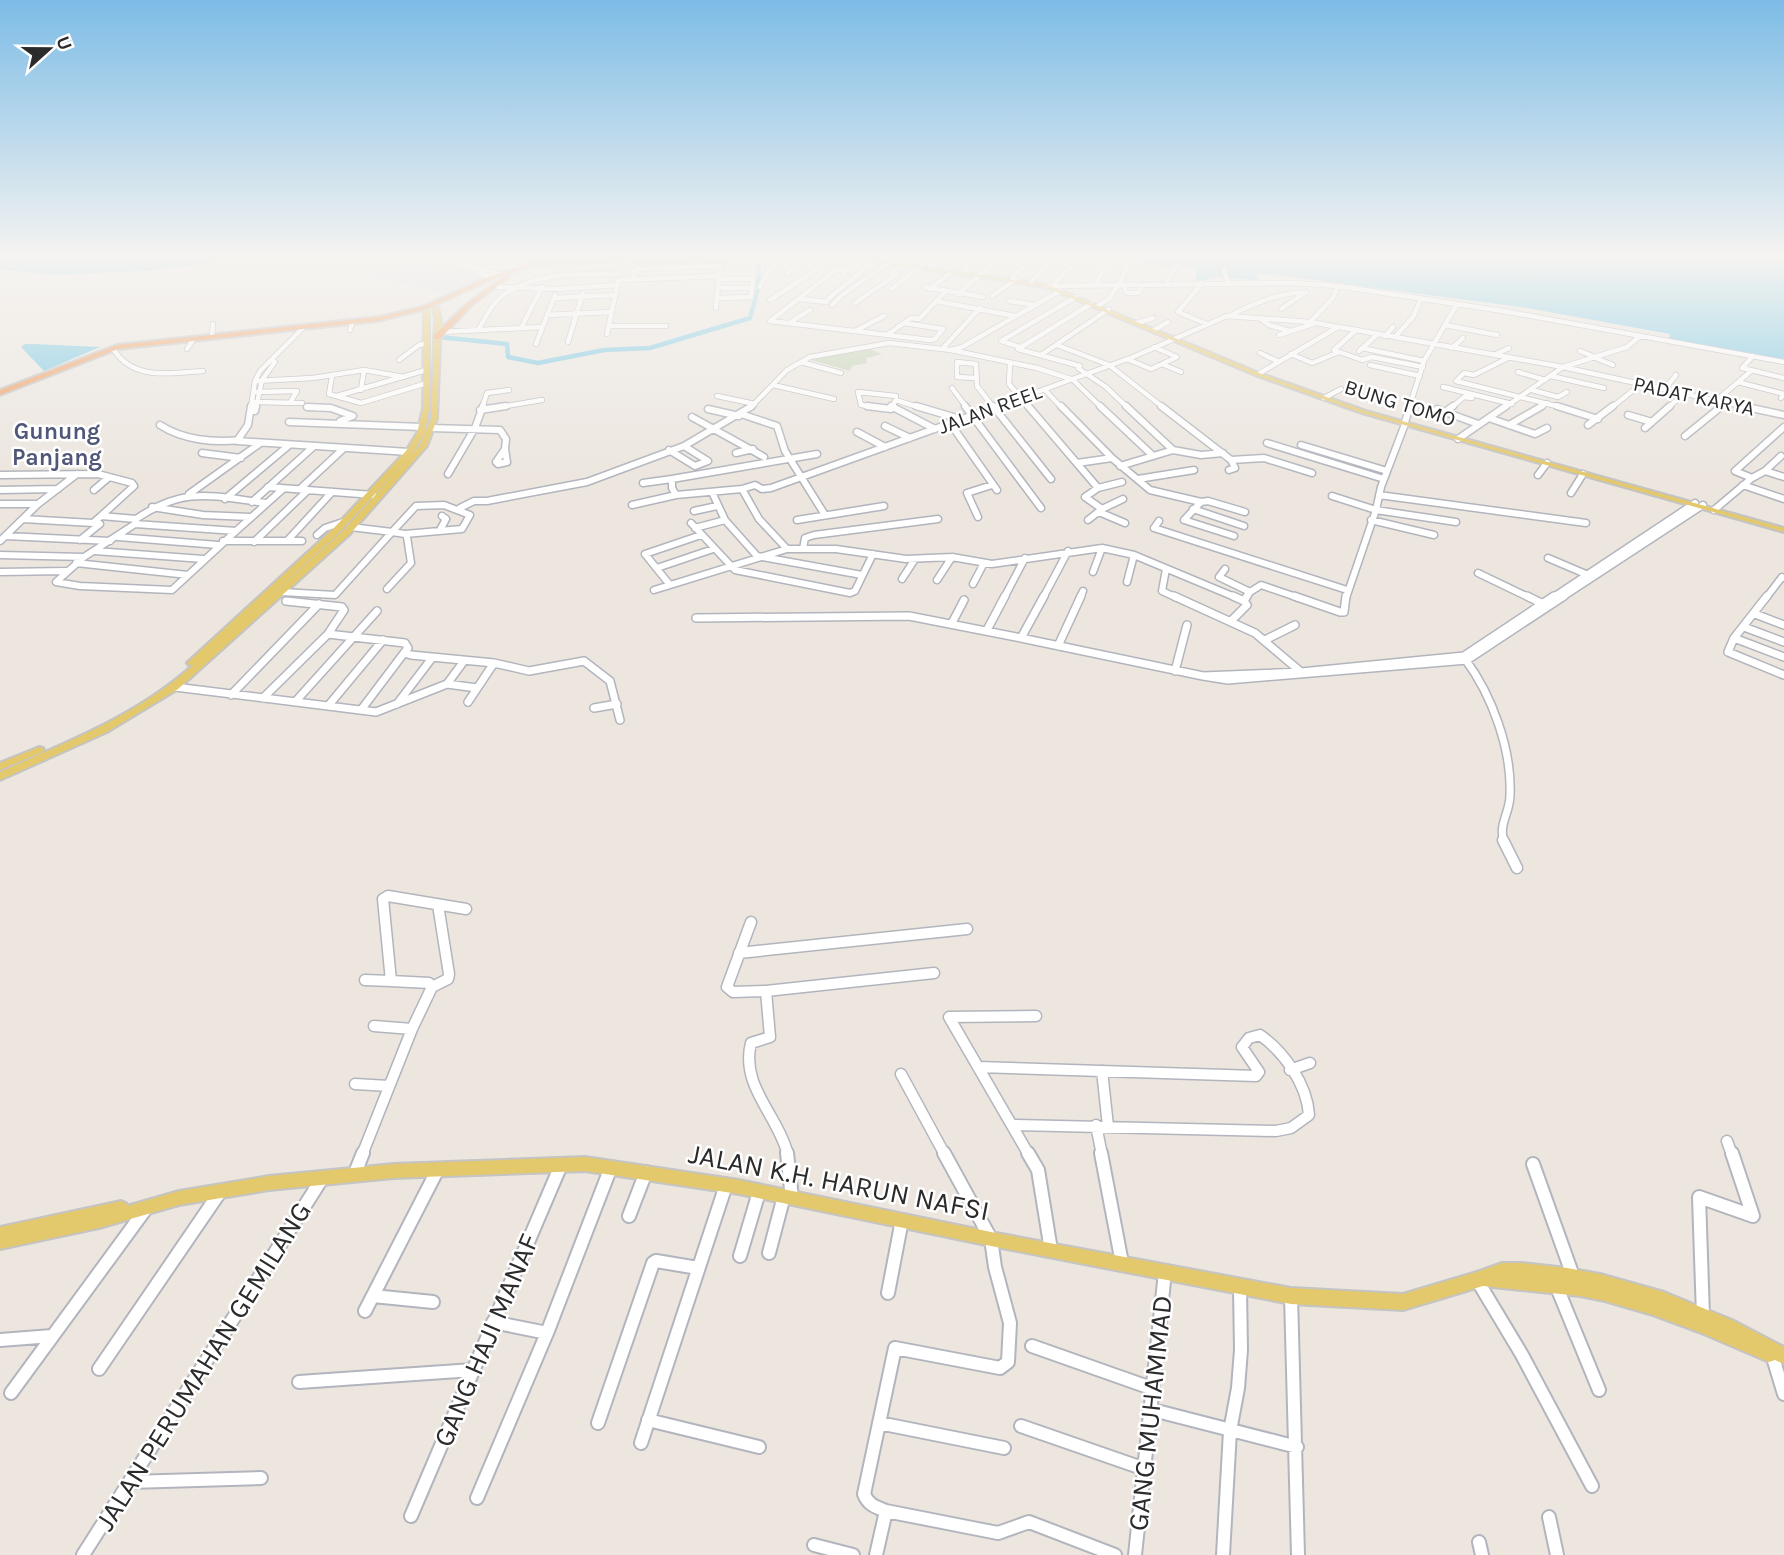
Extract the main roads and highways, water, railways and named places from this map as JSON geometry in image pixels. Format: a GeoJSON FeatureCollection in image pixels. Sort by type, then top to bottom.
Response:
{"type":"FeatureCollection","features":[{"type":"Feature","properties":{"kind":"highway"},"geometry":{"type":"LineString","coordinates":[[0,394],[117,347],[269,331]]}},
{"type":"Feature","properties":{"kind":"highway"},"geometry":{"type":"LineString","coordinates":[[0,394],[114,350],[276,331]]}},
{"type":"Feature","properties":{"kind":"highway"},"geometry":{"type":"LineString","coordinates":[[439,335],[444,331]]}},
{"type":"Feature","properties":{"kind":"main road"},"geometry":{"type":"LineString","coordinates":[[0,776],[103,730],[175,687],[284,596],[348,527],[428,429],[426,370],[428,331]]}},
{"type":"Feature","properties":{"kind":"main road"},"geometry":{"type":"LineString","coordinates":[[375,495],[412,461],[434,419],[427,348],[439,335],[438,331]]}},
{"type":"Feature","properties":{"kind":"main road","name":"BUNG TOMO"},"geometry":{"type":"LineString","coordinates":[[1156,331],[1283,383],[1405,423],[1578,472]]}},
{"type":"Feature","properties":{"kind":"main road","name":"BUNG TOMO"},"geometry":{"type":"LineString","coordinates":[[1174,338],[1283,383]]}},
{"type":"Feature","properties":{"kind":"main road","name":"BUNG TOMO"},"geometry":{"type":"LineString","coordinates":[[1489,446],[1784,528]]}},
{"type":"Feature","properties":{"kind":"main road"},"geometry":{"type":"LineString","coordinates":[[0,767],[106,720],[153,695],[348,527]]}},
{"type":"Feature","properties":{"kind":"main road","name":"JALAN K.H. HARUN NAFSI"},"geometry":{"type":"LineString","coordinates":[[0,1242],[145,1210],[179,1198],[355,1173],[561,1164],[611,1167],[726,1185],[1291,1296],[1403,1302],[1480,1279],[1501,1282],[1565,1280],[1632,1291],[1703,1316],[1778,1354]]}},
{"type":"Feature","properties":{"kind":"main road","name":"JALAN K.H. HARUN NAFSI"},"geometry":{"type":"LineString","coordinates":[[0,1234],[165,1198],[179,1198]]}},
{"type":"Feature","properties":{"kind":"main road","name":"JALAN K.H. HARUN NAFSI"},"geometry":{"type":"LineString","coordinates":[[1565,1280],[1659,1310],[1778,1354]]}},
{"type":"Feature","properties":{"kind":"water"},"geometry":{"type":"Polygon","coordinates":[[[1651,331],[1784,331],[1784,362],[1668,340],[1670,334],[1651,331]]]}},
{"type":"Feature","properties":{"kind":"water"},"geometry":{"type":"Polygon","coordinates":[[[25,344],[100,347],[44,371],[21,347],[25,344]]]}},
{"type":"Feature","properties":{"kind":"waterway"},"geometry":{"type":"LineString","coordinates":[[439,337],[507,344],[508,357],[538,363],[604,350],[650,348],[708,331]]}},
{"type":"Feature","properties":{"kind":"district","name":"Gunung Panjang"},"geometry":{"type":"Point","coordinates":[57,444]}}]}
